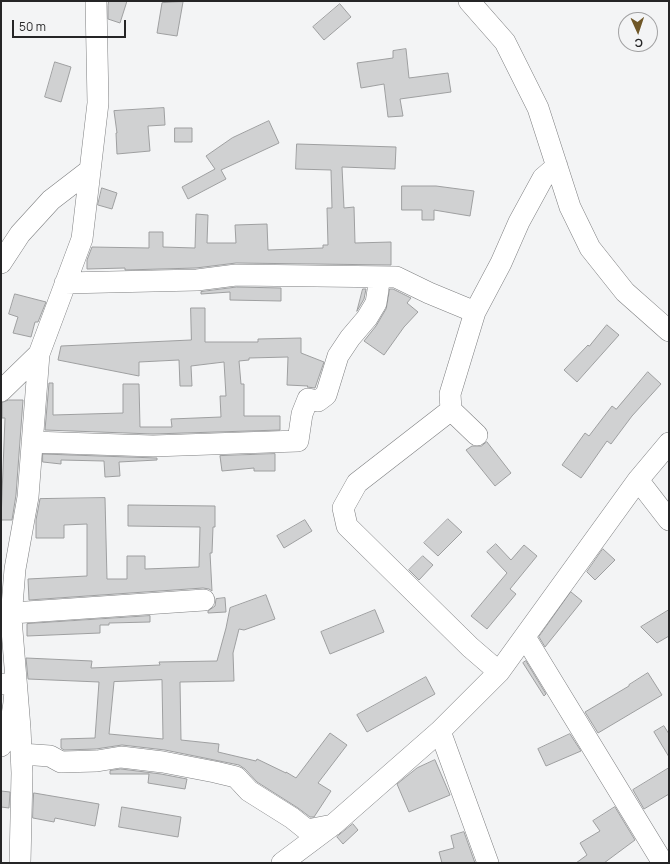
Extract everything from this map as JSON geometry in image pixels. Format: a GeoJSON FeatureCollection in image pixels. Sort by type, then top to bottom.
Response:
{"type":"FeatureCollection","features":[{"type":"Feature","properties":{"kind":"street"},"geometry":{"type":"LineString","coordinates":[[20,863],[21,764],[12,613],[15,569],[28,497],[39,354],[82,239],[98,103],[96,1]]}},
{"type":"Feature","properties":{"kind":"street"},"geometry":{"type":"LineString","coordinates":[[469,1],[505,42],[538,108],[570,207],[590,248],[625,292],[669,331]]}},
{"type":"Feature","properties":{"kind":"street"},"geometry":{"type":"LineString","coordinates":[[477,435],[451,410],[450,394],[475,312],[501,263],[519,222],[543,178],[557,166]]}},
{"type":"Feature","properties":{"kind":"street"},"geometry":{"type":"LineString","coordinates":[[1,263],[20,234],[51,200],[90,170]]}},
{"type":"Feature","properties":{"kind":"street"},"geometry":{"type":"LineString","coordinates":[[65,283],[197,280],[236,275],[396,277],[428,293],[475,312]]}},
{"type":"Feature","properties":{"kind":"street"},"geometry":{"type":"LineString","coordinates":[[32,442],[154,446],[298,441],[302,414],[308,399],[318,401],[326,395],[338,356],[350,338],[367,318],[376,303],[379,276]]}},
{"type":"Feature","properties":{"kind":"street"},"geometry":{"type":"LineString","coordinates":[[1,391],[39,354]]}},
{"type":"Feature","properties":{"kind":"street"},"geometry":{"type":"LineString","coordinates":[[451,410],[357,483],[343,508],[347,526],[470,647],[499,672]]}},
{"type":"Feature","properties":{"kind":"street"},"geometry":{"type":"LineString","coordinates":[[282,863],[334,824],[440,731],[499,672],[638,480],[669,443]]}},
{"type":"Feature","properties":{"kind":"street"},"geometry":{"type":"LineString","coordinates":[[638,480],[669,520]]}},
{"type":"Feature","properties":{"kind":"street"},"geometry":{"type":"LineString","coordinates":[[12,613],[204,600]]}},
{"type":"Feature","properties":{"kind":"street"},"geometry":{"type":"LineString","coordinates":[[525,637],[663,863]]}},
{"type":"Feature","properties":{"kind":"street"},"geometry":{"type":"LineString","coordinates":[[1,684],[15,684],[15,700],[7,733],[1,746]]}},
{"type":"Feature","properties":{"kind":"street"},"geometry":{"type":"LineString","coordinates":[[440,731],[488,863]]}},
{"type":"Feature","properties":{"kind":"street"},"geometry":{"type":"LineString","coordinates":[[21,764],[50,756],[61,762],[97,761],[121,757],[163,762],[236,777],[249,791],[292,818],[307,830],[334,824]]}},
{"type":"Feature","properties":{"kind":"building"},"geometry":{"type":"Polygon","coordinates":[[[109,1],[127,1],[120,23],[108,19],[109,1]]]}},
{"type":"Feature","properties":{"kind":"building"},"geometry":{"type":"Polygon","coordinates":[[[183,2],[177,36],[157,33],[162,3],[183,2]]]}},
{"type":"Feature","properties":{"kind":"building"},"geometry":{"type":"Polygon","coordinates":[[[340,4],[351,17],[324,40],[313,27],[340,4]]]}},
{"type":"Feature","properties":{"kind":"building"},"geometry":{"type":"Polygon","coordinates":[[[406,49],[409,78],[448,73],[451,92],[400,99],[403,116],[388,117],[384,84],[361,88],[357,63],[393,58],[393,51],[406,49]]]}},
{"type":"Feature","properties":{"kind":"building"},"geometry":{"type":"Polygon","coordinates":[[[55,62],[71,67],[61,102],[45,97],[55,62]]]}},
{"type":"Feature","properties":{"kind":"building"},"geometry":{"type":"Polygon","coordinates":[[[164,108],[165,125],[148,126],[150,151],[117,154],[117,133],[114,111],[164,108]]]}},
{"type":"Feature","properties":{"kind":"building"},"geometry":{"type":"Polygon","coordinates":[[[269,121],[279,143],[221,170],[226,179],[188,199],[182,187],[215,169],[206,156],[232,138],[269,121]]]}},
{"type":"Feature","properties":{"kind":"building"},"geometry":{"type":"Polygon","coordinates":[[[175,128],[192,128],[192,142],[175,142],[175,128]]]}},
{"type":"Feature","properties":{"kind":"building"},"geometry":{"type":"Polygon","coordinates":[[[297,144],[396,147],[395,169],[342,167],[344,208],[354,207],[355,243],[391,242],[391,265],[236,263],[196,268],[125,270],[125,268],[87,269],[87,260],[92,247],[149,248],[149,232],[163,232],[163,247],[195,248],[196,214],[208,215],[207,243],[236,243],[235,225],[267,224],[268,250],[323,248],[323,245],[328,245],[327,208],[332,208],[331,170],[296,169],[297,144]]]}},
{"type":"Feature","properties":{"kind":"building"},"geometry":{"type":"Polygon","coordinates":[[[402,186],[436,186],[474,191],[470,216],[434,210],[434,220],[422,220],[422,210],[402,210],[402,186]]]}},
{"type":"Feature","properties":{"kind":"building"},"geometry":{"type":"Polygon","coordinates":[[[102,188],[117,193],[112,209],[98,205],[102,188]]]}},
{"type":"Feature","properties":{"kind":"building"},"geometry":{"type":"Polygon","coordinates":[[[237,287],[281,288],[281,301],[230,300],[230,292],[201,294],[201,292],[237,287]]]}},
{"type":"Feature","properties":{"kind":"building"},"geometry":{"type":"Polygon","coordinates":[[[363,289],[366,289],[364,299],[357,311],[363,289]]]}},
{"type":"Feature","properties":{"kind":"building"},"geometry":{"type":"Polygon","coordinates":[[[390,289],[411,298],[407,303],[418,312],[404,327],[384,355],[364,341],[376,326],[386,309],[390,289]]]}},
{"type":"Feature","properties":{"kind":"building"},"geometry":{"type":"Polygon","coordinates":[[[15,294],[46,302],[38,322],[35,322],[31,337],[13,333],[18,317],[9,314],[15,294]]]}},
{"type":"Feature","properties":{"kind":"building"},"geometry":{"type":"Polygon","coordinates":[[[191,308],[205,308],[205,342],[258,342],[258,339],[301,338],[301,353],[324,362],[315,388],[307,387],[308,386],[287,385],[288,357],[249,358],[249,360],[239,361],[241,384],[244,384],[244,416],[280,416],[280,430],[153,434],[45,430],[49,383],[53,383],[53,415],[123,413],[123,384],[139,384],[140,427],[172,427],[171,419],[221,417],[220,396],[226,396],[224,362],[191,366],[192,386],[180,386],[179,360],[139,362],[139,376],[58,360],[61,346],[191,340],[191,308]]]}},
{"type":"Feature","properties":{"kind":"building"},"geometry":{"type":"Polygon","coordinates":[[[607,325],[619,335],[577,382],[564,370],[588,345],[589,346],[607,325]]]}},
{"type":"Feature","properties":{"kind":"building"},"geometry":{"type":"Polygon","coordinates":[[[648,372],[661,384],[632,416],[611,444],[607,441],[581,478],[562,465],[585,433],[589,436],[612,406],[616,409],[648,372]]]}},
{"type":"Feature","properties":{"kind":"building"},"geometry":{"type":"Polygon","coordinates":[[[9,400],[23,400],[16,495],[12,520],[1,520],[5,418],[2,418],[2,403],[9,400]]]}},
{"type":"Feature","properties":{"kind":"building"},"geometry":{"type":"Polygon","coordinates":[[[487,442],[511,473],[495,486],[466,450],[472,446],[481,446],[487,442]]]}},
{"type":"Feature","properties":{"kind":"building"},"geometry":{"type":"Polygon","coordinates":[[[43,454],[157,458],[157,460],[119,462],[120,476],[105,477],[104,461],[61,460],[61,464],[43,462],[43,454]]]}},
{"type":"Feature","properties":{"kind":"building"},"geometry":{"type":"Polygon","coordinates":[[[275,454],[275,471],[254,471],[254,468],[222,471],[220,456],[275,454]]]}},
{"type":"Feature","properties":{"kind":"building"},"geometry":{"type":"Polygon","coordinates":[[[105,498],[107,579],[127,579],[127,556],[145,556],[145,569],[199,567],[200,527],[128,526],[128,505],[215,506],[215,527],[213,527],[212,553],[210,553],[212,591],[203,588],[29,600],[28,579],[87,576],[87,524],[64,525],[64,538],[36,538],[36,520],[40,499],[105,498]]]}},
{"type":"Feature","properties":{"kind":"building"},"geometry":{"type":"Polygon","coordinates":[[[448,519],[462,532],[438,556],[424,543],[448,519]]]}},
{"type":"Feature","properties":{"kind":"building"},"geometry":{"type":"Polygon","coordinates":[[[305,520],[312,531],[284,548],[277,536],[305,520]]]}},
{"type":"Feature","properties":{"kind":"building"},"geometry":{"type":"Polygon","coordinates":[[[496,544],[511,560],[524,545],[537,556],[510,589],[516,594],[487,629],[471,616],[507,573],[487,552],[496,544]]]}},
{"type":"Feature","properties":{"kind":"building"},"geometry":{"type":"Polygon","coordinates":[[[603,549],[615,560],[595,580],[587,572],[603,549]]]}},
{"type":"Feature","properties":{"kind":"building"},"geometry":{"type":"Polygon","coordinates":[[[423,556],[433,565],[419,580],[409,570],[423,556]]]}},
{"type":"Feature","properties":{"kind":"building"},"geometry":{"type":"Polygon","coordinates":[[[571,592],[582,601],[545,647],[539,637],[571,592]]]}},
{"type":"Feature","properties":{"kind":"building"},"geometry":{"type":"Polygon","coordinates":[[[266,595],[275,619],[244,630],[239,629],[233,653],[234,681],[180,682],[181,740],[219,744],[218,752],[256,761],[257,759],[296,778],[330,733],[347,745],[318,783],[331,791],[314,817],[310,817],[257,782],[245,769],[239,765],[165,750],[122,745],[96,749],[64,750],[61,748],[61,739],[95,738],[99,682],[28,679],[26,658],[92,661],[91,668],[160,665],[159,662],[217,661],[230,608],[266,595]],[[162,680],[114,682],[109,734],[163,739],[162,680]]]}},
{"type":"Feature","properties":{"kind":"building"},"geometry":{"type":"Polygon","coordinates":[[[225,598],[226,612],[208,613],[208,611],[215,606],[216,599],[225,598]]]}},
{"type":"Feature","properties":{"kind":"building"},"geometry":{"type":"Polygon","coordinates":[[[375,610],[384,632],[330,654],[321,632],[375,610]]]}},
{"type":"Feature","properties":{"kind":"building"},"geometry":{"type":"Polygon","coordinates":[[[669,610],[669,636],[657,643],[641,627],[669,610]]]}},
{"type":"Feature","properties":{"kind":"building"},"geometry":{"type":"Polygon","coordinates":[[[150,616],[150,622],[109,623],[109,625],[100,625],[100,633],[27,636],[27,624],[150,616]]]}},
{"type":"Feature","properties":{"kind":"building"},"geometry":{"type":"Polygon","coordinates":[[[526,661],[546,694],[544,696],[523,663],[526,661]]]}},
{"type":"Feature","properties":{"kind":"building"},"geometry":{"type":"Polygon","coordinates":[[[648,673],[662,695],[598,733],[585,712],[648,673]]]}},
{"type":"Feature","properties":{"kind":"building"},"geometry":{"type":"Polygon","coordinates":[[[426,677],[435,694],[367,732],[357,715],[426,677]]]}},
{"type":"Feature","properties":{"kind":"building"},"geometry":{"type":"Polygon","coordinates":[[[664,726],[669,734],[669,757],[654,732],[664,726]]]}},
{"type":"Feature","properties":{"kind":"building"},"geometry":{"type":"Polygon","coordinates":[[[570,734],[581,751],[546,766],[538,749],[570,734]]]}},
{"type":"Feature","properties":{"kind":"building"},"geometry":{"type":"Polygon","coordinates":[[[435,760],[450,795],[409,812],[397,784],[417,768],[435,760]]]}},
{"type":"Feature","properties":{"kind":"building"},"geometry":{"type":"Polygon","coordinates":[[[669,768],[669,794],[644,809],[633,790],[669,768]]]}},
{"type":"Feature","properties":{"kind":"building"},"geometry":{"type":"Polygon","coordinates":[[[121,769],[187,779],[185,789],[148,783],[149,774],[110,774],[110,771],[121,769]]]}},
{"type":"Feature","properties":{"kind":"building"},"geometry":{"type":"Polygon","coordinates":[[[1,791],[10,792],[9,808],[1,807],[1,791]]]}},
{"type":"Feature","properties":{"kind":"building"},"geometry":{"type":"Polygon","coordinates":[[[34,793],[99,804],[95,826],[55,818],[54,822],[33,818],[34,793]]]}},
{"type":"Feature","properties":{"kind":"building"},"geometry":{"type":"Polygon","coordinates":[[[122,807],[181,817],[178,837],[119,827],[122,807]]]}},
{"type":"Feature","properties":{"kind":"building"},"geometry":{"type":"Polygon","coordinates":[[[615,807],[635,840],[604,863],[576,863],[587,855],[580,843],[600,831],[593,821],[615,807]]]}},
{"type":"Feature","properties":{"kind":"building"},"geometry":{"type":"Polygon","coordinates":[[[353,824],[358,830],[343,844],[337,837],[353,824]]]}},
{"type":"Feature","properties":{"kind":"building"},"geometry":{"type":"Polygon","coordinates":[[[464,832],[475,863],[442,863],[439,852],[454,848],[451,836],[464,832]]]}}]}
